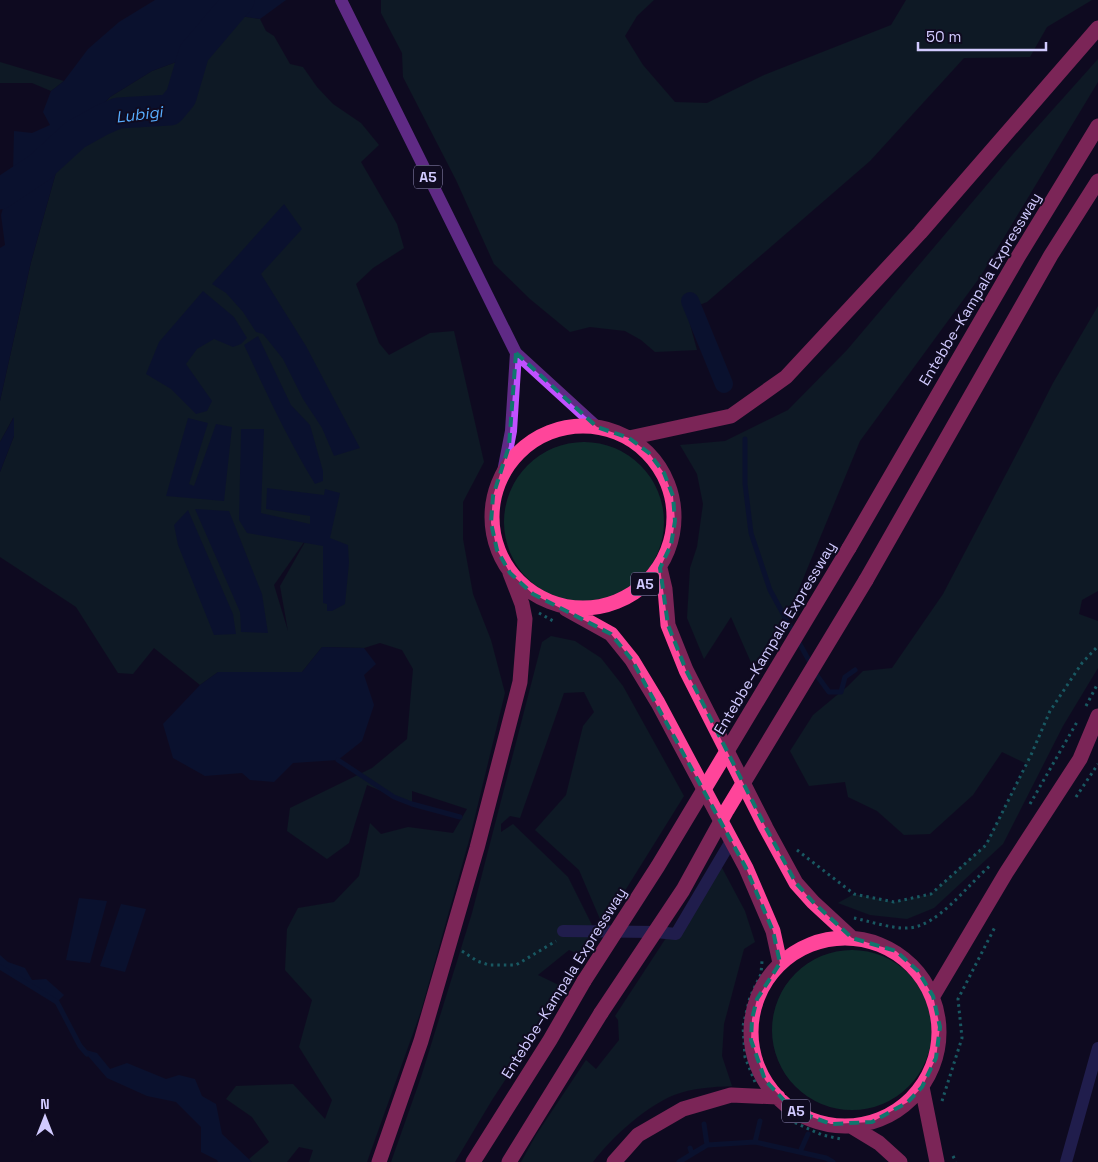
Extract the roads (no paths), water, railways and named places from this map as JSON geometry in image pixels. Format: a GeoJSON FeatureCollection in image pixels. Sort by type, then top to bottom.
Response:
{"type":"FeatureCollection","features":[{"type":"Feature","properties":{"kind":"highway"},"geometry":{"type":"LineString","coordinates":[[629,438],[731,416],[786,377],[920,233],[1098,28]]}},
{"type":"Feature","properties":{"kind":"highway","name":"Entebbe–Kampala Expressway"},"geometry":{"type":"LineString","coordinates":[[473,1162],[550,1040],[584,981],[658,866],[849,548],[1018,257],[1098,126]]}},
{"type":"Feature","properties":{"kind":"highway"},"geometry":{"type":"LineString","coordinates":[[509,1162],[601,1013],[683,890],[727,810],[866,580],[1051,256],[1098,181]]}},
{"type":"Feature","properties":{"kind":"highway","name":"A5"},"geometry":{"type":"LineString","coordinates":[[562,607],[590,609],[617,603],[642,588],[660,568],[671,545],[675,521],[673,496],[664,473],[649,453],[629,438],[614,431],[597,427],[570,427],[544,435],[520,450],[503,472],[493,496],[491,523],[497,550],[510,573],[533,594],[562,607],[611,634],[632,660],[658,702],[746,868],[773,931],[780,963]]}},
{"type":"Feature","properties":{"kind":"highway","name":"A5"},"geometry":{"type":"LineString","coordinates":[[660,568],[665,588],[668,626],[686,670],[766,828],[796,884],[852,938]]}},
{"type":"Feature","properties":{"kind":"highway"},"geometry":{"type":"LineString","coordinates":[[379,1162],[421,1041],[479,839],[520,682],[525,619],[522,604],[510,573]]}},
{"type":"Feature","properties":{"kind":"highway"},"geometry":{"type":"LineString","coordinates":[[933,996],[1006,873],[1080,759],[1098,716]]}},
{"type":"Feature","properties":{"kind":"highway","name":"A5"},"geometry":{"type":"LineString","coordinates":[[850,1133],[891,1114],[908,1102],[922,1087],[936,1058],[940,1026],[933,996],[918,971],[896,952],[874,942],[852,938],[832,938],[813,943],[796,952],[780,963],[766,980],[757,999],[752,1019],[751,1040],[756,1061],[764,1080],[778,1097],[793,1110],[811,1119],[831,1124],[850,1133],[879,1143],[900,1162]]}},
{"type":"Feature","properties":{"kind":"highway"},"geometry":{"type":"LineString","coordinates":[[922,1087],[937,1162]]}},
{"type":"Feature","properties":{"kind":"highway"},"geometry":{"type":"LineString","coordinates":[[614,1162],[638,1135],[683,1109],[731,1095],[778,1097]]}},
{"type":"Feature","properties":{"kind":"main road","name":"A5"},"geometry":{"type":"LineString","coordinates":[[341,0],[516,352],[597,427]]}},
{"type":"Feature","properties":{"kind":"main road","name":"A5"},"geometry":{"type":"LineString","coordinates":[[503,472],[511,431],[516,352]]}},
{"type":"Feature","properties":{"kind":"street"},"geometry":{"type":"LineString","coordinates":[[563,931],[676,934],[731,841]]}},
{"type":"Feature","properties":{"kind":"street"},"geometry":{"type":"LineString","coordinates":[[1066,1162],[1098,1048]]}},
{"type":"Feature","properties":{"kind":"water"},"geometry":{"type":"Polygon","coordinates":[[[155,0],[286,0],[260,19],[240,16],[195,55],[152,71],[110,97],[83,126],[60,158],[31,262],[0,401],[0,248],[5,245],[1,215],[13,174],[14,131],[32,133],[50,125],[43,112],[51,91],[64,81],[88,49],[119,22],[155,0]]]}},
{"type":"Feature","properties":{"kind":"water"},"geometry":{"type":"Polygon","coordinates":[[[284,204],[302,229],[261,274],[306,346],[360,448],[334,456],[322,428],[303,399],[283,359],[263,334],[256,332],[243,312],[226,293],[212,284],[284,204]]]}},
{"type":"Feature","properties":{"kind":"water"},"geometry":{"type":"Polygon","coordinates":[[[203,291],[234,317],[247,338],[241,344],[233,347],[214,339],[197,349],[186,364],[212,401],[207,411],[196,414],[171,389],[146,374],[159,342],[203,291]]]}},
{"type":"Feature","properties":{"kind":"water"},"geometry":{"type":"Polygon","coordinates":[[[258,336],[291,405],[310,425],[323,471],[323,481],[315,484],[305,467],[244,345],[258,336]]]}},
{"type":"Feature","properties":{"kind":"water"},"geometry":{"type":"Polygon","coordinates":[[[14,417],[14,436],[0,472],[0,442],[14,417]]]}},
{"type":"Feature","properties":{"kind":"water"},"geometry":{"type":"Polygon","coordinates":[[[188,418],[208,423],[189,484],[194,486],[216,424],[232,427],[224,501],[166,496],[188,418]]]}},
{"type":"Feature","properties":{"kind":"water"},"geometry":{"type":"Polygon","coordinates":[[[241,429],[264,429],[261,513],[310,524],[310,516],[266,509],[267,488],[324,495],[325,489],[340,493],[330,538],[348,545],[349,563],[345,604],[332,611],[327,611],[327,604],[323,603],[323,546],[247,533],[239,520],[241,429]]]}},
{"type":"Feature","properties":{"kind":"water"},"geometry":{"type":"Polygon","coordinates":[[[195,509],[229,511],[262,594],[268,633],[241,632],[240,612],[195,509]]]}},
{"type":"Feature","properties":{"kind":"water"},"geometry":{"type":"Polygon","coordinates":[[[188,510],[233,614],[236,634],[214,635],[178,545],[174,525],[188,510]]]}},
{"type":"Feature","properties":{"kind":"water"},"geometry":{"type":"Polygon","coordinates":[[[322,647],[364,648],[376,664],[364,675],[374,705],[362,741],[338,760],[293,763],[274,782],[250,780],[242,773],[205,776],[173,758],[163,724],[200,685],[218,672],[302,672],[322,647]]]}},
{"type":"Feature","properties":{"kind":"water"},"geometry":{"type":"Polygon","coordinates":[[[79,898],[107,901],[90,963],[66,960],[79,898]]]}},
{"type":"Feature","properties":{"kind":"water"},"geometry":{"type":"Polygon","coordinates":[[[121,904],[146,909],[125,972],[100,966],[121,904]]]}},
{"type":"Feature","properties":{"kind":"water"},"geometry":{"type":"Polygon","coordinates":[[[0,955],[8,962],[25,968],[32,980],[46,979],[64,995],[57,1002],[0,968],[0,955]]]}},
{"type":"Feature","properties":{"kind":"water"},"geometry":{"type":"Polygon","coordinates":[[[82,1049],[97,1053],[110,1069],[127,1063],[166,1079],[179,1075],[195,1079],[202,1096],[216,1104],[222,1134],[252,1162],[218,1162],[201,1152],[201,1127],[176,1102],[147,1096],[107,1078],[82,1049]]]}},
{"type":"Feature","properties":{"kind":"waterway","name":"Lubigi"},"geometry":{"type":"LineString","coordinates":[[0,194],[39,168],[75,135],[102,120],[118,113],[170,110],[181,97],[194,53],[239,0]]}},
{"type":"Feature","properties":{"kind":"waterway"},"geometry":{"type":"LineString","coordinates":[[690,301],[724,384]]}},
{"type":"Feature","properties":{"kind":"waterway"},"geometry":{"type":"LineString","coordinates":[[745,439],[745,484],[751,533],[770,590],[818,677],[829,692],[841,692],[845,677],[855,670]]}},
{"type":"Feature","properties":{"kind":"waterway"},"geometry":{"type":"LineString","coordinates":[[338,760],[394,797],[460,817]]}},
{"type":"Feature","properties":{"kind":"waterway"},"geometry":{"type":"LineString","coordinates":[[0,967],[57,1002],[80,1046],[87,1054]]}},
{"type":"Feature","properties":{"kind":"waterway"},"geometry":{"type":"LineString","coordinates":[[755,1142],[760,1121]]}},
{"type":"Feature","properties":{"kind":"waterway"},"geometry":{"type":"LineString","coordinates":[[704,1124],[707,1145]]}},
{"type":"Feature","properties":{"kind":"waterway"},"geometry":{"type":"LineString","coordinates":[[800,1152],[808,1134]]}},
{"type":"Feature","properties":{"kind":"waterway"},"geometry":{"type":"LineString","coordinates":[[692,1154],[707,1145],[755,1142],[826,1158],[833,1162]]}},
{"type":"Feature","properties":{"kind":"waterway"},"geometry":{"type":"LineString","coordinates":[[679,1162],[692,1154],[690,1148]]}}]}
